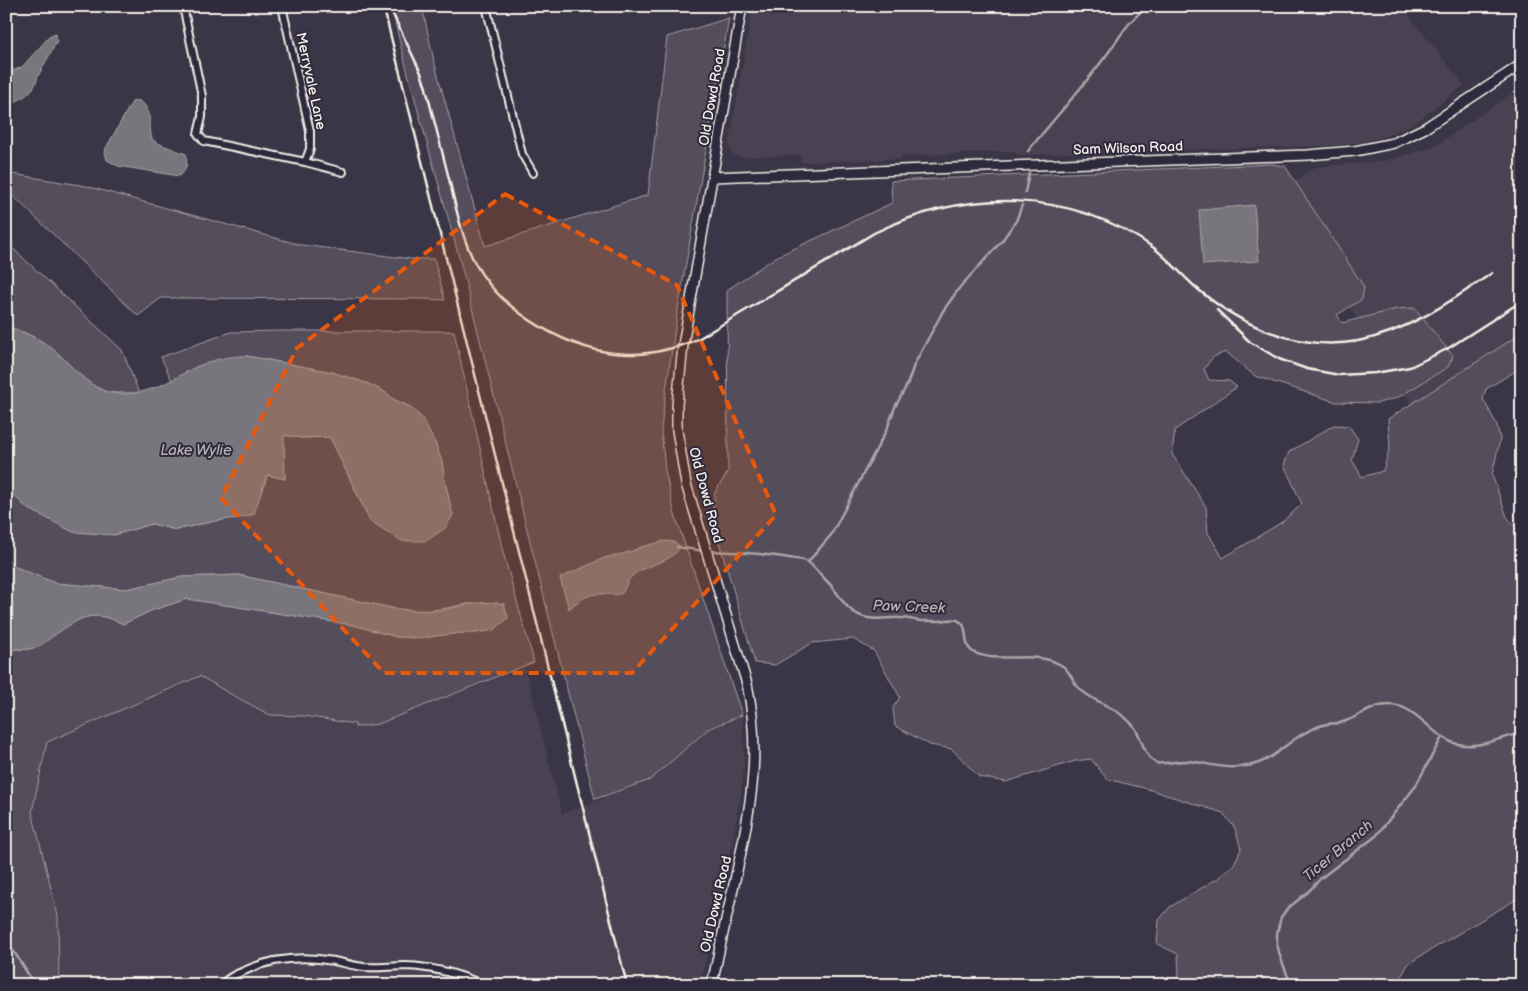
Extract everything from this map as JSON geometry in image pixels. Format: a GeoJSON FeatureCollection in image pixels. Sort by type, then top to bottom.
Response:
{"type":"FeatureCollection","features":[{"type":"Feature","properties":{"kind":"street"},"geometry":{"type":"LineString","coordinates":[[183,6],[202,96],[202,117],[198,134],[204,141],[343,172]]}},
{"type":"Feature","properties":{"kind":"street","name":"Merryvale Lane"},"geometry":{"type":"LineString","coordinates":[[282,6],[310,131],[310,149],[305,162]]}},
{"type":"Feature","properties":{"kind":"street"},"geometry":{"type":"LineString","coordinates":[[486,6],[522,154],[533,173]]}},
{"type":"Feature","properties":{"kind":"street","name":"Old Dowd Road"},"geometry":{"type":"LineString","coordinates":[[712,985],[750,807],[754,777],[755,746],[747,684],[682,467],[677,430],[677,405],[683,345],[742,6]]}},
{"type":"Feature","properties":{"kind":"street","name":"Sam Wilson Road"},"geometry":{"type":"LineString","coordinates":[[712,177],[1278,156],[1355,151],[1394,143],[1425,128],[1522,64]]}},
{"type":"Feature","properties":{"kind":"street"},"geometry":{"type":"LineString","coordinates":[[222,985],[233,976],[262,964],[272,961],[299,959],[333,961],[366,967],[407,966],[449,971],[484,985]]}},
{"type":"Feature","properties":{"kind":"highlighted area"},"geometry":{"type":"Polygon","coordinates":[[[505,194],[677,285],[776,515],[632,673],[384,673],[221,498],[297,348],[505,194]]]}},
{"type":"Feature","properties":{"kind":"shaded area"},"geometry":{"type":"Polygon","coordinates":[[[391,6],[422,6],[434,61],[485,246],[648,195],[667,37],[729,18],[677,315],[661,430],[665,470],[674,512],[742,715],[708,729],[650,780],[595,799],[466,284],[391,6]]]}},
{"type":"Feature","properties":{"kind":"shaded area"},"geometry":{"type":"Polygon","coordinates":[[[753,6],[1401,6],[1464,85],[1415,123],[1386,136],[1342,145],[1017,155],[1016,151],[902,156],[901,159],[801,162],[800,155],[739,157],[734,155],[729,144],[753,6]]]}},
{"type":"Feature","properties":{"kind":"shaded area"},"geometry":{"type":"Polygon","coordinates":[[[1522,86],[1522,342],[1416,410],[1276,194],[1315,167],[1385,161],[1434,147],[1522,86]]]}},
{"type":"Feature","properties":{"kind":"shaded area"},"geometry":{"type":"Polygon","coordinates":[[[1271,164],[1285,166],[1364,287],[1362,299],[1337,315],[1342,323],[1397,309],[1414,308],[1453,356],[1448,367],[1397,398],[1378,403],[1336,402],[1255,376],[1226,352],[1213,357],[1204,369],[1209,380],[1229,381],[1237,387],[1175,430],[1172,454],[1206,507],[1208,533],[1223,558],[1282,522],[1302,504],[1284,465],[1289,452],[1334,425],[1349,426],[1358,439],[1352,460],[1362,477],[1383,471],[1390,447],[1388,419],[1522,333],[1522,367],[1486,389],[1483,399],[1497,425],[1500,439],[1492,475],[1507,517],[1522,535],[1522,899],[1517,899],[1409,963],[1400,978],[1401,985],[1175,985],[1179,976],[1178,954],[1157,944],[1159,920],[1170,907],[1220,877],[1234,864],[1241,849],[1235,828],[1223,813],[1148,789],[1107,779],[1091,759],[1075,761],[1006,782],[979,777],[952,749],[930,745],[895,726],[893,708],[900,697],[874,651],[853,639],[812,643],[775,665],[755,663],[719,542],[711,528],[715,492],[728,472],[727,290],[776,257],[892,203],[891,181],[1271,164]]]}},
{"type":"Feature","properties":{"kind":"shaded area"},"geometry":{"type":"Polygon","coordinates":[[[6,173],[86,186],[301,245],[411,259],[434,259],[445,300],[161,298],[138,316],[6,189],[6,173]]]}},
{"type":"Feature","properties":{"kind":"shaded area"},"geometry":{"type":"Polygon","coordinates":[[[6,242],[122,350],[139,393],[112,393],[100,389],[86,380],[43,342],[6,326],[6,242]]]}},
{"type":"Feature","properties":{"kind":"shaded area"},"geometry":{"type":"Polygon","coordinates":[[[454,331],[503,552],[534,662],[378,724],[355,727],[355,724],[304,716],[270,715],[200,676],[47,742],[32,812],[58,916],[59,985],[6,985],[6,651],[36,647],[71,624],[86,617],[103,617],[123,624],[153,610],[187,599],[353,625],[397,637],[420,638],[494,630],[508,618],[504,604],[467,604],[422,611],[396,609],[238,575],[182,577],[126,589],[55,583],[15,567],[6,558],[6,488],[27,508],[114,535],[152,524],[176,530],[209,522],[263,491],[267,475],[285,479],[283,435],[302,438],[330,437],[370,521],[449,498],[442,462],[435,443],[410,407],[393,399],[385,392],[366,383],[332,372],[247,356],[198,366],[172,381],[161,357],[231,332],[454,331]]]}},
{"type":"Feature","properties":{"kind":"shaded area"},"geometry":{"type":"Polygon","coordinates":[[[524,668],[562,814],[650,780],[708,729],[742,715],[744,756],[742,788],[733,839],[700,985],[59,985],[58,916],[32,812],[47,742],[200,676],[270,715],[304,716],[356,724],[410,712],[524,668]]]}},
{"type":"Feature","properties":{"kind":"water"},"geometry":{"type":"Polygon","coordinates":[[[56,34],[57,41],[34,87],[21,98],[6,106],[6,74],[22,67],[49,37],[56,34]]]}},
{"type":"Feature","properties":{"kind":"water"},"geometry":{"type":"Polygon","coordinates":[[[137,100],[146,107],[148,112],[152,139],[157,143],[186,154],[186,167],[181,175],[118,166],[107,160],[106,148],[132,102],[137,100]]]}},
{"type":"Feature","properties":{"kind":"water"},"geometry":{"type":"Polygon","coordinates":[[[1254,205],[1259,261],[1203,265],[1199,210],[1254,205]]]}},
{"type":"Feature","properties":{"kind":"water","name":"Lake Wylie"},"geometry":{"type":"Polygon","coordinates":[[[6,326],[43,342],[93,385],[108,392],[119,394],[140,392],[160,386],[201,365],[240,356],[332,372],[366,383],[410,407],[422,418],[442,462],[453,515],[445,528],[426,541],[402,541],[370,521],[330,437],[302,438],[284,435],[285,479],[267,475],[254,514],[176,530],[152,524],[114,535],[73,532],[27,508],[6,488],[6,326]]]}},
{"type":"Feature","properties":{"kind":"water"},"geometry":{"type":"Polygon","coordinates":[[[664,541],[674,542],[680,546],[676,552],[665,560],[632,576],[622,593],[588,596],[569,609],[560,578],[604,558],[664,541]]]}},
{"type":"Feature","properties":{"kind":"water"},"geometry":{"type":"Polygon","coordinates":[[[6,558],[16,567],[55,583],[126,589],[182,577],[238,575],[396,609],[448,609],[486,602],[504,604],[508,618],[494,630],[420,638],[397,637],[353,625],[187,599],[153,610],[123,624],[103,617],[86,617],[71,624],[36,647],[6,651],[6,558]]]}},
{"type":"Feature","properties":{"kind":"waterway"},"geometry":{"type":"LineString","coordinates":[[1028,151],[1089,78],[1130,22],[1148,6]]}},
{"type":"Feature","properties":{"kind":"waterway"},"geometry":{"type":"LineString","coordinates":[[1025,192],[1029,173]]}},
{"type":"Feature","properties":{"kind":"waterway"},"geometry":{"type":"LineString","coordinates":[[808,562],[831,535],[887,429],[914,365],[943,311],[960,287],[1001,242],[1016,221],[1022,205]]}},
{"type":"Feature","properties":{"kind":"waterway","name":"Paw Creek"},"geometry":{"type":"LineString","coordinates":[[677,547],[704,551]]}},
{"type":"Feature","properties":{"kind":"waterway","name":"Paw Creek"},"geometry":{"type":"LineString","coordinates":[[710,551],[740,552],[804,560],[812,565],[846,606],[858,615],[873,619],[904,618],[920,621],[955,619],[964,626],[967,645],[973,652],[983,656],[1028,657],[1051,660],[1066,669],[1084,693],[1113,709],[1128,720],[1135,728],[1149,756],[1156,763],[1185,761],[1227,767],[1251,765],[1274,755],[1293,740],[1315,728],[1326,724],[1343,722],[1376,707],[1389,705],[1401,707],[1411,712],[1438,734],[1458,744],[1482,744],[1522,733]]}},
{"type":"Feature","properties":{"kind":"waterway","name":"Ticer Branch"},"geometry":{"type":"LineString","coordinates":[[1291,985],[1277,944],[1277,933],[1281,917],[1287,909],[1308,892],[1321,878],[1376,836],[1415,787],[1441,739]]}},
{"type":"Feature","properties":{"kind":"waterway"},"geometry":{"type":"LineString","coordinates":[[6,939],[35,985]]}},
{"type":"Feature","properties":{"kind":"railway"},"geometry":{"type":"LineString","coordinates":[[389,6],[421,73],[461,226],[475,263],[502,298],[521,314],[562,338],[606,352],[628,354],[655,352],[698,339],[874,233],[909,218],[944,208],[980,202],[1016,201],[1052,205],[1087,214],[1121,228],[1154,248],[1209,298],[1248,323],[1269,332],[1313,342],[1358,341],[1395,330],[1445,305],[1492,273]]}},
{"type":"Feature","properties":{"kind":"railway"},"geometry":{"type":"LineString","coordinates":[[384,9],[627,985]]}},
{"type":"Feature","properties":{"kind":"railway"},"geometry":{"type":"LineString","coordinates":[[1217,310],[1250,342],[1279,359],[1307,369],[1339,375],[1375,373],[1410,367],[1447,349],[1522,301]]}}]}
